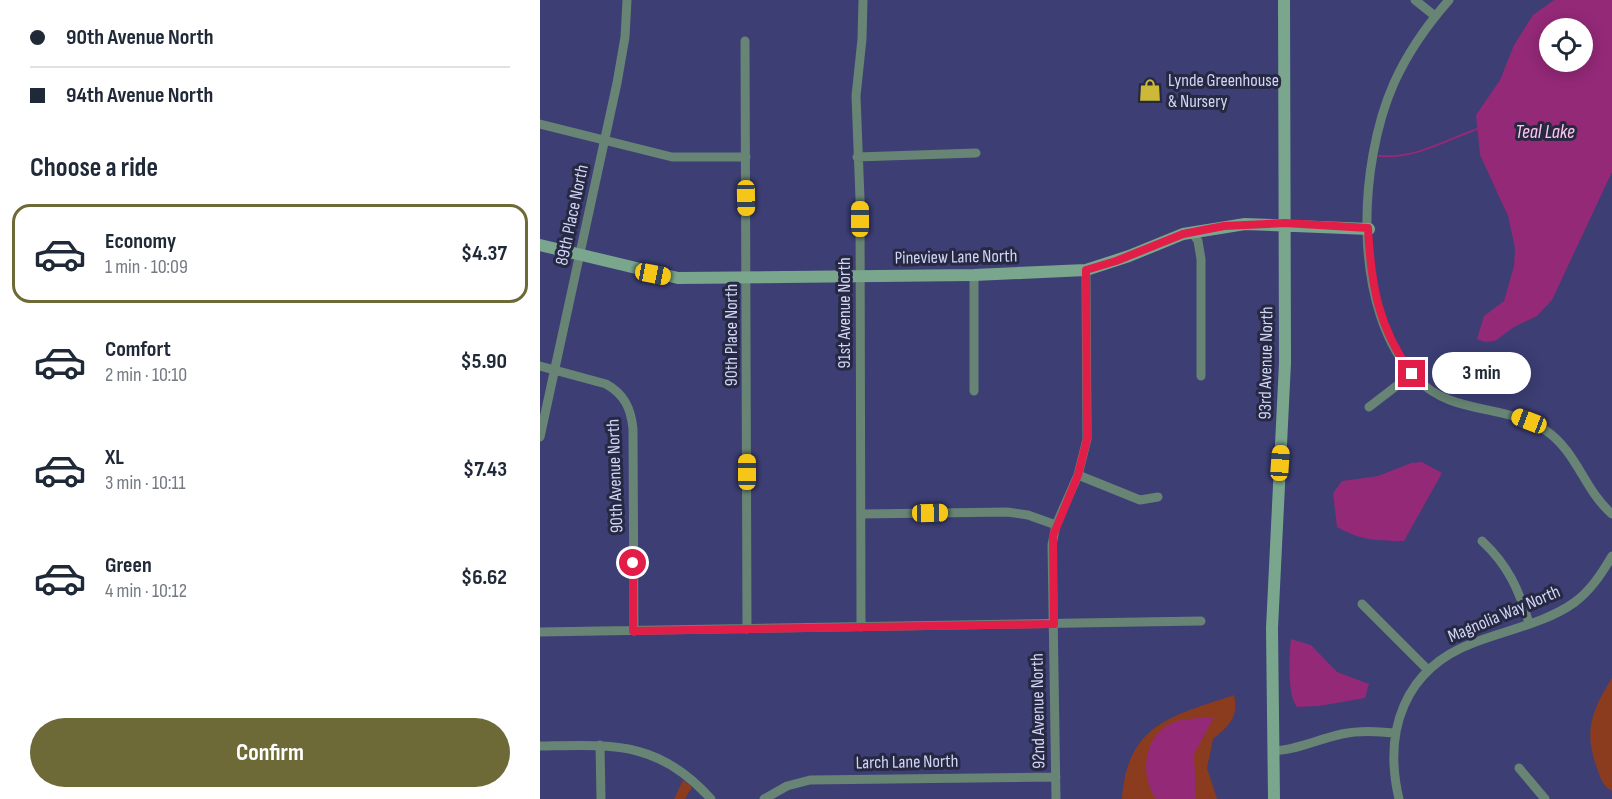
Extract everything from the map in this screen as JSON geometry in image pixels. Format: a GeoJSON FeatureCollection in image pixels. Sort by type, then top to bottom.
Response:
{"type":"FeatureCollection","features":[{"type":"Feature","properties":{"kind":"street","name":"89th Place North"},"geometry":{"type":"LineString","coordinates":[[540,437],[623,52],[627,0]]}},
{"type":"Feature","properties":{"kind":"street","name":"91st Avenue North"},"geometry":{"type":"LineString","coordinates":[[861,627],[861,277],[856,96],[862,39],[863,0]]}},
{"type":"Feature","properties":{"kind":"street","name":"93rd Avenue North"},"geometry":{"type":"LineString","coordinates":[[1274,799],[1272,628],[1285,363],[1284,0]]}},
{"type":"Feature","properties":{"kind":"street"},"geometry":{"type":"LineString","coordinates":[[1415,0],[1435,16]]}},
{"type":"Feature","properties":{"kind":"street"},"geometry":{"type":"LineString","coordinates":[[1449,0],[1435,16],[1406,60],[1385,108],[1371,170],[1368,228],[1370,266],[1377,306],[1389,336],[1412,374],[1426,388],[1448,401],[1511,414],[1546,430],[1573,458],[1596,498],[1612,514]]}},
{"type":"Feature","properties":{"kind":"street","name":"90th Place North"},"geometry":{"type":"LineString","coordinates":[[745,41],[747,629]]}},
{"type":"Feature","properties":{"kind":"street"},"geometry":{"type":"LineString","coordinates":[[540,124],[672,157],[746,157]]}},
{"type":"Feature","properties":{"kind":"street"},"geometry":{"type":"LineString","coordinates":[[857,157],[976,153]]}},
{"type":"Feature","properties":{"kind":"street","name":"Pineview Lane North"},"geometry":{"type":"LineString","coordinates":[[540,245],[678,278],[974,275],[1086,270],[1192,232],[1245,224],[1285,223],[1368,228]]}},
{"type":"Feature","properties":{"kind":"street"},"geometry":{"type":"LineString","coordinates":[[1192,232],[1198,241],[1201,259],[1201,376]]}},
{"type":"Feature","properties":{"kind":"street","name":"92nd Avenue North"},"geometry":{"type":"LineString","coordinates":[[1056,799],[1052,545],[1056,525],[1078,475],[1087,439],[1086,270]]}},
{"type":"Feature","properties":{"kind":"street"},"geometry":{"type":"LineString","coordinates":[[974,275],[974,391]]}},
{"type":"Feature","properties":{"kind":"street","name":"90th Avenue North"},"geometry":{"type":"LineString","coordinates":[[540,366],[596,380],[615,389],[628,406],[632,417],[633,631]]}},
{"type":"Feature","properties":{"kind":"street"},"geometry":{"type":"LineString","coordinates":[[1369,407],[1412,374]]}},
{"type":"Feature","properties":{"kind":"street"},"geometry":{"type":"LineString","coordinates":[[1078,475],[1140,500],[1158,497]]}},
{"type":"Feature","properties":{"kind":"street"},"geometry":{"type":"LineString","coordinates":[[861,514],[1007,512],[1028,514],[1056,525]]}},
{"type":"Feature","properties":{"kind":"street"},"geometry":{"type":"LineString","coordinates":[[1482,541],[1512,576],[1529,623]]}},
{"type":"Feature","properties":{"kind":"street","name":"Magnolia Way North"},"geometry":{"type":"LineString","coordinates":[[1399,799],[1393,759],[1394,734],[1405,702],[1428,670],[1463,647],[1529,623],[1575,602],[1600,576],[1612,556]]}},
{"type":"Feature","properties":{"kind":"street"},"geometry":{"type":"LineString","coordinates":[[1362,604],[1428,670]]}},
{"type":"Feature","properties":{"kind":"street"},"geometry":{"type":"LineString","coordinates":[[540,632],[1201,621]]}},
{"type":"Feature","properties":{"kind":"street"},"geometry":{"type":"LineString","coordinates":[[1273,751],[1298,749],[1327,738],[1362,730],[1394,734]]}},
{"type":"Feature","properties":{"kind":"street"},"geometry":{"type":"LineString","coordinates":[[540,746],[600,745],[636,750],[657,758],[688,776],[711,799]]}},
{"type":"Feature","properties":{"kind":"street"},"geometry":{"type":"LineString","coordinates":[[600,745],[601,799]]}},
{"type":"Feature","properties":{"kind":"street"},"geometry":{"type":"LineString","coordinates":[[1519,768],[1545,799]]}},
{"type":"Feature","properties":{"kind":"street","name":"Larch Lane North"},"geometry":{"type":"LineString","coordinates":[[764,799],[787,786],[810,780],[1056,777]]}},
{"type":"Feature","properties":{"kind":"shaded area"},"geometry":{"type":"Polygon","coordinates":[[[1612,678],[1612,791],[1604,784],[1600,775],[1593,755],[1590,732],[1599,700],[1612,678]]]}},
{"type":"Feature","properties":{"kind":"shaded area"},"geometry":{"type":"Polygon","coordinates":[[[1234,695],[1234,715],[1224,730],[1213,739],[1207,768],[1217,799],[1122,799],[1126,774],[1133,754],[1144,738],[1157,726],[1173,717],[1234,695]]]}},
{"type":"Feature","properties":{"kind":"shaded area"},"geometry":{"type":"Polygon","coordinates":[[[683,780],[692,787],[685,799],[674,799],[683,780]]]}},
{"type":"Feature","properties":{"kind":"water","name":"Teal Lake"},"geometry":{"type":"Polygon","coordinates":[[[1554,0],[1612,0],[1612,172],[1552,300],[1537,316],[1514,327],[1495,341],[1485,342],[1477,339],[1484,316],[1504,301],[1514,266],[1515,248],[1508,216],[1480,155],[1476,115],[1500,80],[1514,45],[1533,15],[1554,0]]]}},
{"type":"Feature","properties":{"kind":"water"},"geometry":{"type":"Polygon","coordinates":[[[1422,462],[1442,473],[1404,541],[1369,539],[1353,535],[1337,527],[1333,493],[1342,481],[1378,476],[1411,463],[1422,462]]]}},
{"type":"Feature","properties":{"kind":"water"},"geometry":{"type":"Polygon","coordinates":[[[1291,639],[1311,645],[1337,672],[1369,684],[1365,698],[1319,706],[1297,707],[1290,684],[1291,639]]]}},
{"type":"Feature","properties":{"kind":"water"},"geometry":{"type":"Polygon","coordinates":[[[1214,717],[1194,754],[1196,799],[1156,799],[1146,770],[1153,739],[1173,722],[1214,717]]]}},
{"type":"Feature","properties":{"kind":"waterway"},"geometry":{"type":"LineString","coordinates":[[1379,156],[1417,152],[1477,129]]}},
{"type":"Feature","properties":{"kind":"place","name":"Lynde Greenhouse & Nursery"},"geometry":{"type":"Point","coordinates":[1150,90]}},
{"type":"Feature","properties":{"kind":"route"},"geometry":{"type":"LineString","coordinates":[[633,563],[633,631],[1054,624],[1053,536],[1078,475],[1087,439],[1086,270],[1103,266],[1183,234],[1204,229],[1266,223],[1368,228],[1372,286],[1377,306],[1389,336],[1412,374]]}}]}
